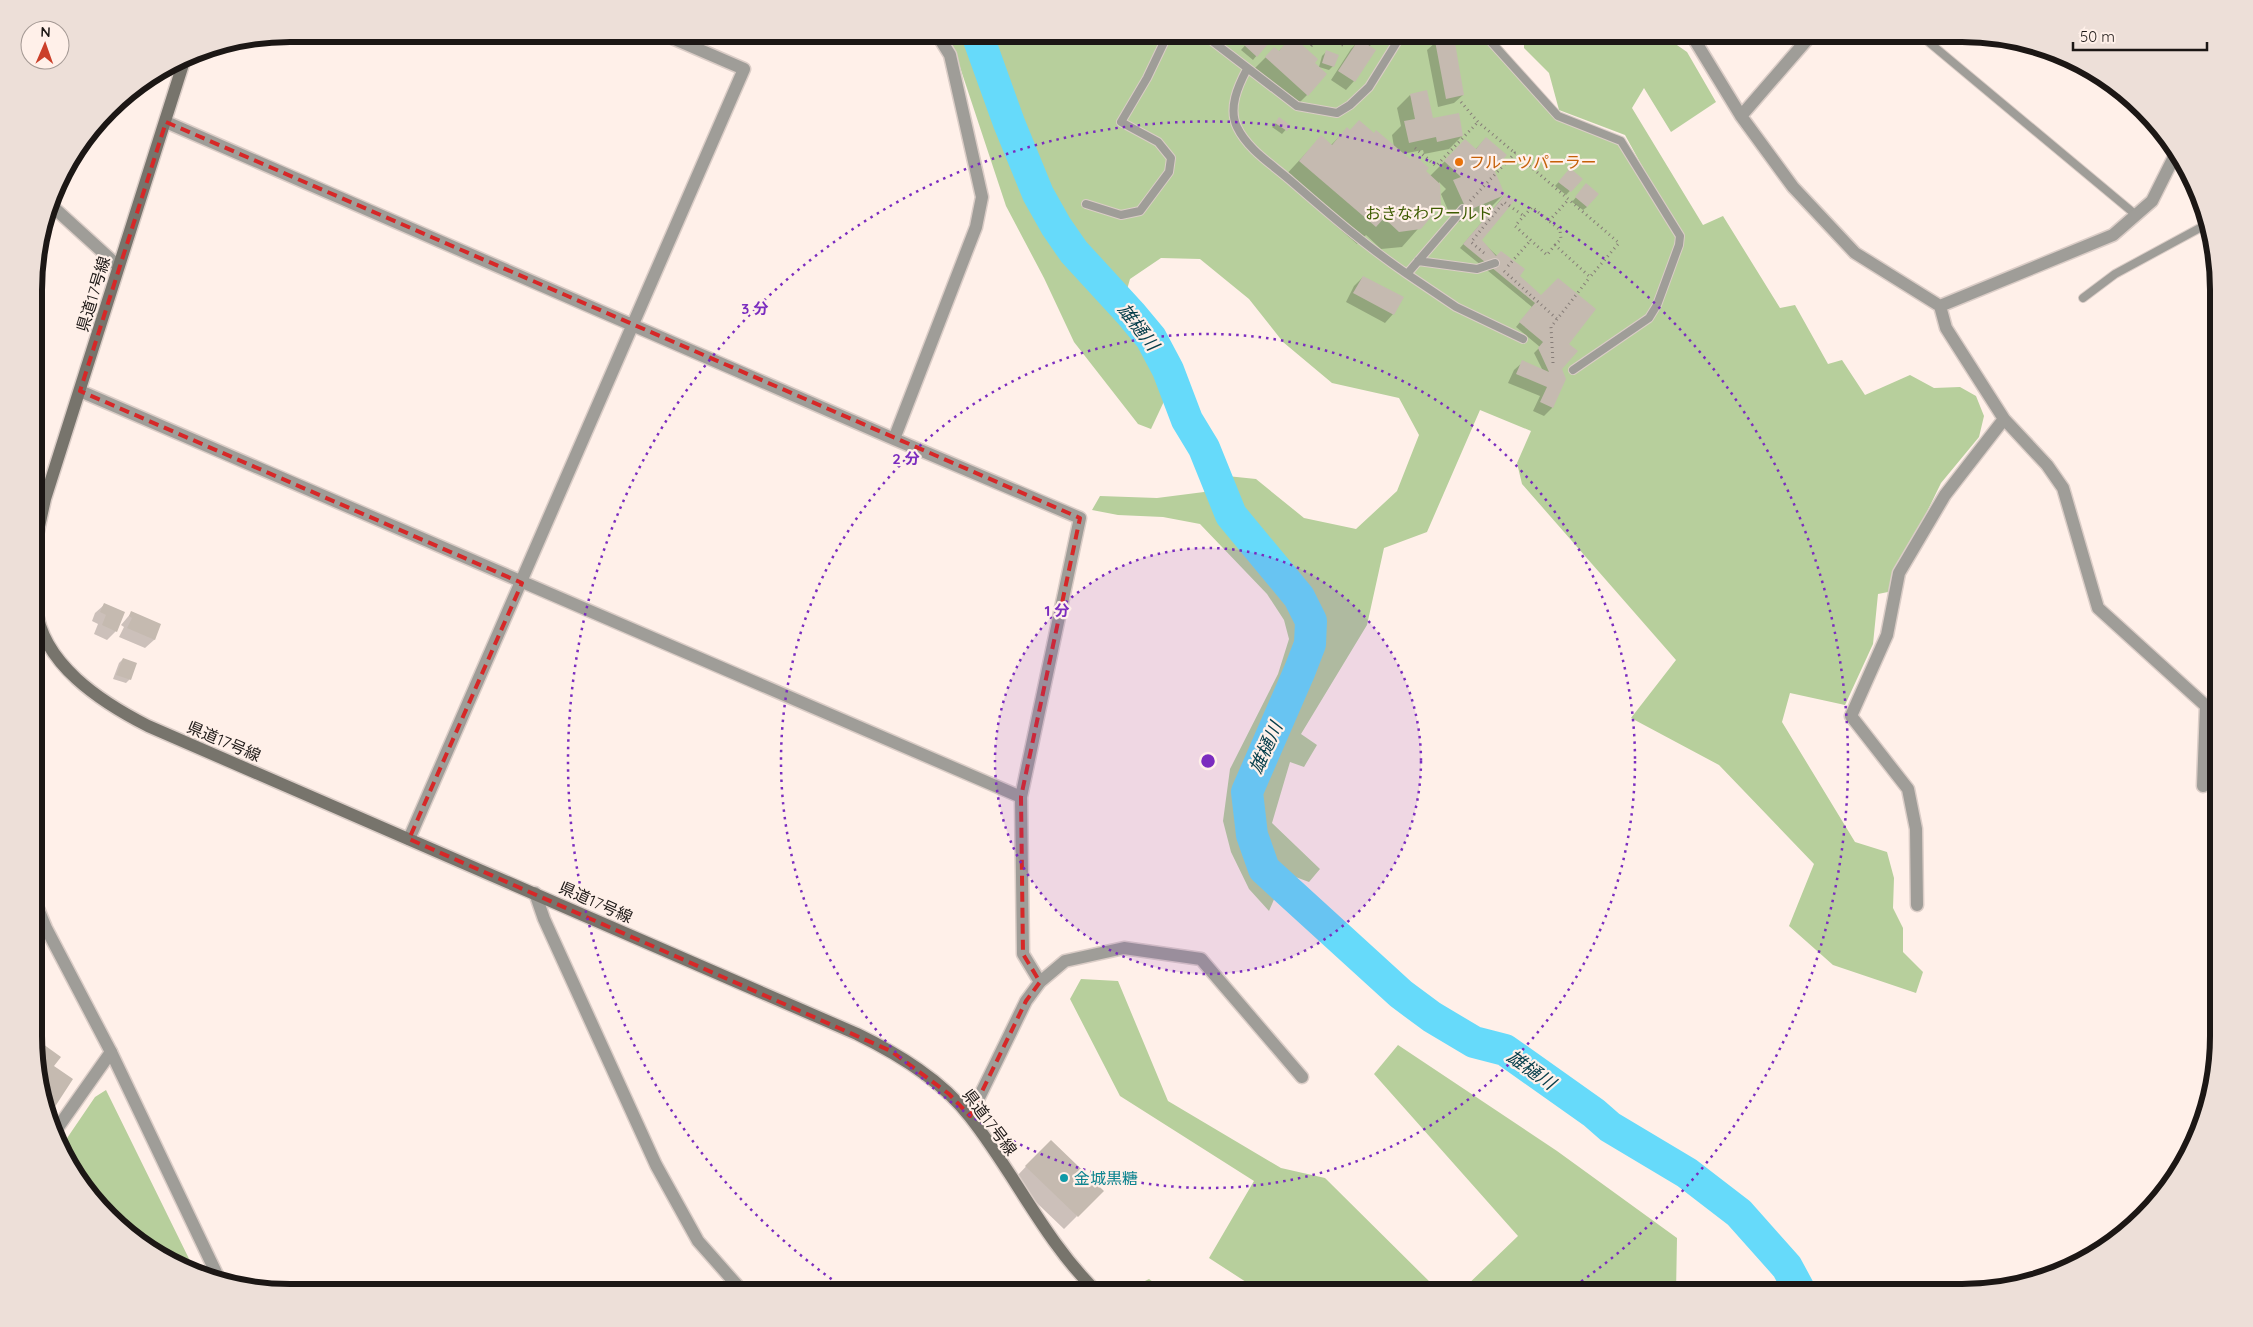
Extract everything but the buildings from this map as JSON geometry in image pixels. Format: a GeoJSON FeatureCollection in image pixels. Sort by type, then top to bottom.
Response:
{"type":"FeatureCollection","features":[{"type":"Feature","properties":{"kind":"main road","name":"県道17号線"},"geometry":{"type":"LineString","coordinates":[[42,513],[118,266],[183,67]]}},
{"type":"Feature","properties":{"kind":"main road","name":"県道17号線"},"geometry":{"type":"LineString","coordinates":[[42,639],[85,688],[124,714],[857,1034],[891,1051],[949,1094],[970,1116],[1053,1242],[1090,1284]]}},
{"type":"Feature","properties":{"kind":"street"},"geometry":{"type":"LineString","coordinates":[[409,840],[744,69],[682,42]]}},
{"type":"Feature","properties":{"kind":"street"},"geometry":{"type":"LineString","coordinates":[[894,439],[976,227],[982,197],[950,55],[942,42]]}},
{"type":"Feature","properties":{"kind":"street"},"geometry":{"type":"LineString","coordinates":[[1696,42],[1742,116],[1793,187],[1855,253],[1940,306],[1946,328],[2004,419],[2047,465],[2063,488],[2098,608],[2206,706],[2203,786]]}},
{"type":"Feature","properties":{"kind":"street"},"geometry":{"type":"LineString","coordinates":[[1742,116],[1805,42]]}},
{"type":"Feature","properties":{"kind":"street"},"geometry":{"type":"LineString","coordinates":[[166,122],[1080,518],[1022,797],[1023,954],[1040,982]]}},
{"type":"Feature","properties":{"kind":"street"},"geometry":{"type":"LineString","coordinates":[[1940,306],[2113,235],[2152,201],[2173,160]]}},
{"type":"Feature","properties":{"kind":"street"},"geometry":{"type":"LineString","coordinates":[[56,210],[118,266]]}},
{"type":"Feature","properties":{"kind":"street"},"geometry":{"type":"LineString","coordinates":[[80,391],[1022,797]]}},
{"type":"Feature","properties":{"kind":"street"},"geometry":{"type":"LineString","coordinates":[[1917,906],[1916,829],[1908,790],[1851,716],[1887,635],[1898,573],[1945,495],[2004,419]]}},
{"type":"Feature","properties":{"kind":"street"},"geometry":{"type":"LineString","coordinates":[[535,893],[544,919],[656,1165],[698,1242],[736,1284]]}},
{"type":"Feature","properties":{"kind":"street"},"geometry":{"type":"LineString","coordinates":[[42,918],[111,1052],[216,1273]]}},
{"type":"Feature","properties":{"kind":"street"},"geometry":{"type":"LineString","coordinates":[[970,1116],[1026,1001],[1040,982],[1065,961],[1124,948],[1201,959],[1302,1077]]}},
{"type":"Feature","properties":{"kind":"street"},"geometry":{"type":"LineString","coordinates":[[59,1126],[111,1052]]}},
{"type":"Feature","properties":{"kind":"lane"},"geometry":{"type":"LineString","coordinates":[[1086,204],[1121,215],[1140,211],[1169,172],[1171,158],[1158,142],[1121,122],[1147,78],[1164,42]]}},
{"type":"Feature","properties":{"kind":"lane"},"geometry":{"type":"LineString","coordinates":[[1212,42],[1297,106],[1337,113],[1350,105],[1369,86],[1397,42]]}},
{"type":"Feature","properties":{"kind":"lane"},"geometry":{"type":"LineString","coordinates":[[1491,42],[1558,116],[1621,141],[1680,236],[1679,245],[1657,305],[1649,318],[1573,370]]}},
{"type":"Feature","properties":{"kind":"lane"},"geometry":{"type":"LineString","coordinates":[[1929,42],[2136,215]]}},
{"type":"Feature","properties":{"kind":"lane"},"geometry":{"type":"LineString","coordinates":[[1247,69],[1237,89],[1234,108],[1237,126],[1252,148],[1365,245],[1456,307],[1522,340]]}},
{"type":"Feature","properties":{"kind":"lane"},"geometry":{"type":"LineString","coordinates":[[1407,274],[1463,209]]}},
{"type":"Feature","properties":{"kind":"lane"},"geometry":{"type":"LineString","coordinates":[[2083,298],[2114,274],[2202,226]]}},
{"type":"Feature","properties":{"kind":"lane"},"geometry":{"type":"LineString","coordinates":[[1418,261],[1477,269],[1495,263]]}},
{"type":"Feature","properties":{"kind":"path"},"geometry":{"type":"LineString","coordinates":[[1311,46],[1314,42]]}},
{"type":"Feature","properties":{"kind":"path"},"geometry":{"type":"LineString","coordinates":[[1336,42],[1345,46]]}},
{"type":"Feature","properties":{"kind":"path"},"geometry":{"type":"LineString","coordinates":[[1461,102],[1478,122],[1619,243],[1551,327],[1554,363]]}},
{"type":"Feature","properties":{"kind":"path"},"geometry":{"type":"LineString","coordinates":[[1415,148],[1436,166],[1478,122]]}},
{"type":"Feature","properties":{"kind":"path"},"geometry":{"type":"LineString","coordinates":[[1463,209],[1515,153]]}},
{"type":"Feature","properties":{"kind":"path"},"geometry":{"type":"LineString","coordinates":[[1549,222],[1568,199]]}},
{"type":"Feature","properties":{"kind":"path"},"geometry":{"type":"LineString","coordinates":[[1504,202],[1524,216]]}},
{"type":"Feature","properties":{"kind":"path"},"geometry":{"type":"LineString","coordinates":[[1532,207],[1560,230],[1561,239],[1547,255],[1515,226],[1524,216],[1532,207]]}},
{"type":"Feature","properties":{"kind":"path"},"geometry":{"type":"LineString","coordinates":[[1503,270],[1531,240]]}},
{"type":"Feature","properties":{"kind":"path"},"geometry":{"type":"LineString","coordinates":[[1555,245],[1590,277]]}},
{"type":"Feature","properties":{"kind":"highlighted area"},"geometry":{"type":"Polygon","coordinates":[[[166,122],[1080,518],[1021,797],[1023,954],[1040,982],[1026,1001],[970,1116],[949,1094],[891,1051],[409,839],[522,583],[80,391],[166,122]]]}},
{"type":"Feature","properties":{"kind":"green space","name":"おきなわワールド"},"geometry":{"type":"Polygon","coordinates":[[[952,42],[1498,42],[1559,113],[1624,139],[1647,175],[1625,135],[1559,110],[1549,73],[1524,48],[1524,42],[1673,42],[1687,52],[1716,102],[1671,132],[1644,88],[1632,108],[1703,225],[1723,216],[1780,308],[1795,305],[1828,364],[1842,360],[1865,395],[1910,375],[1934,388],[1960,387],[1976,396],[1984,416],[1979,437],[1941,483],[1888,592],[1878,594],[1873,644],[1845,705],[1790,693],[1782,722],[1855,842],[1887,852],[1894,878],[1893,908],[1903,928],[1903,952],[1923,972],[1916,993],[1833,965],[1789,926],[1814,864],[1719,765],[1631,718],[1676,660],[1522,484],[1517,463],[1531,431],[1480,410],[1427,532],[1384,548],[1367,625],[1301,734],[1317,745],[1304,767],[1290,762],[1272,823],[1320,869],[1309,882],[1282,872],[1245,829],[1242,851],[1275,897],[1269,911],[1249,889],[1231,852],[1223,821],[1230,769],[1278,674],[1289,639],[1284,620],[1267,594],[1200,524],[1163,517],[1118,515],[1092,510],[1100,496],[1157,498],[1204,492],[1227,476],[1256,479],[1304,518],[1356,529],[1397,491],[1419,435],[1399,398],[1332,383],[1283,342],[1249,299],[1200,259],[1161,258],[1130,279],[1126,293],[1159,324],[1167,395],[1151,429],[1138,424],[1074,342],[1044,278],[1006,206],[952,42]]]}},
{"type":"Feature","properties":{"kind":"green space"},"geometry":{"type":"Polygon","coordinates":[[[1081,979],[1118,981],[1168,1101],[1281,1168],[1325,1178],[1432,1284],[1249,1284],[1209,1258],[1254,1181],[1120,1096],[1070,999],[1081,979]]]}},
{"type":"Feature","properties":{"kind":"green space"},"geometry":{"type":"Polygon","coordinates":[[[1398,1045],[1557,1151],[1677,1238],[1676,1284],[1468,1284],[1518,1236],[1374,1074],[1398,1045]]]}},
{"type":"Feature","properties":{"kind":"green space"},"geometry":{"type":"Polygon","coordinates":[[[106,1090],[192,1264],[153,1243],[127,1223],[104,1200],[84,1174],[65,1140],[95,1097],[106,1090]]]}},
{"type":"Feature","properties":{"kind":"green space"},"geometry":{"type":"Polygon","coordinates":[[[1149,1279],[1156,1284],[1139,1284],[1149,1279]]]}},
{"type":"Feature","properties":{"kind":"waterway","name":"雄樋川"},"geometry":{"type":"LineString","coordinates":[[980,42],[1009,123],[1038,194],[1056,226],[1074,252],[1151,338],[1168,370],[1187,420],[1204,448],[1231,515],[1299,597],[1311,621],[1310,644],[1247,792],[1252,835],[1264,869],[1401,994],[1432,1017],[1474,1042],[1505,1050],[1594,1113],[1610,1127],[1687,1173],[1739,1213],[1787,1267],[1796,1284]]}},
{"type":"Feature","properties":{"kind":"place","name":"フルーツパーラー"},"geometry":{"type":"Point","coordinates":[1459,162]}},
{"type":"Feature","properties":{"kind":"place","name":"金城黒糖"},"geometry":{"type":"Point","coordinates":[1064,1178]}}]}
